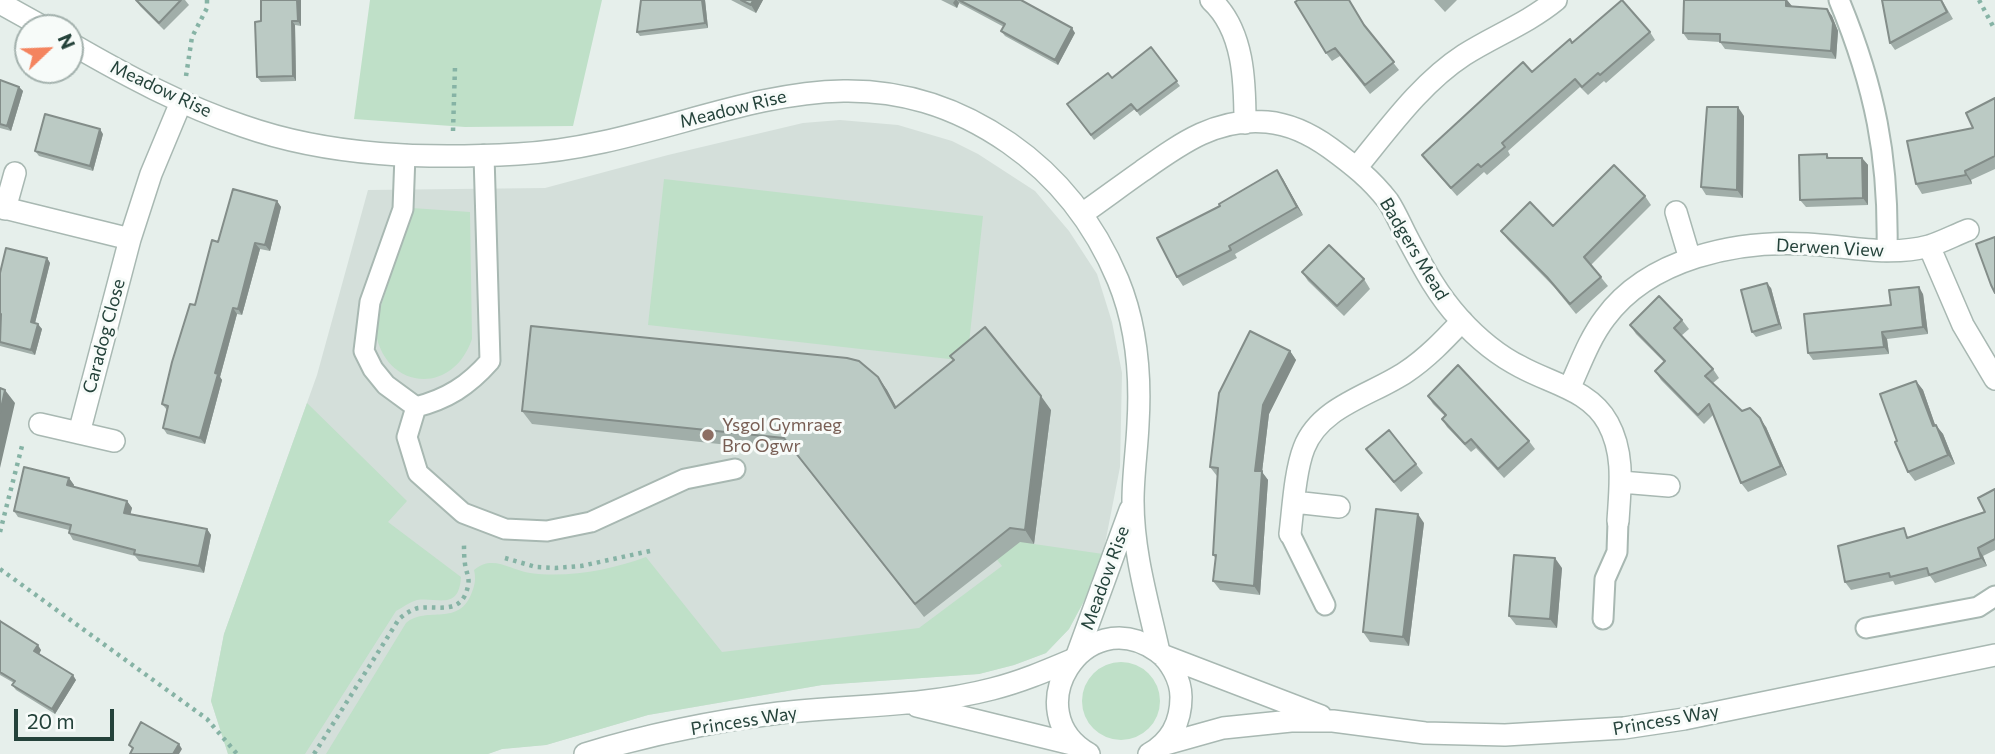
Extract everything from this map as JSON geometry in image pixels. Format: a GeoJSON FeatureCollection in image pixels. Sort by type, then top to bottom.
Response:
{"type":"FeatureCollection","features":[{"type":"Feature","properties":{"kind":"street"},"geometry":{"type":"LineString","coordinates":[[1212,0],[1227,19],[1239,52],[1245,123]]}},
{"type":"Feature","properties":{"kind":"street"},"geometry":{"type":"LineString","coordinates":[[1357,167],[1416,97],[1440,74],[1462,56],[1530,18],[1556,0]]}},
{"type":"Feature","properties":{"kind":"street"},"geometry":{"type":"LineString","coordinates":[[0,3],[20,14]]}},
{"type":"Feature","properties":{"kind":"street","name":"Meadow Rise"},"geometry":{"type":"LineString","coordinates":[[84,50],[181,102],[245,127],[298,141],[365,152],[452,156],[523,154],[604,142],[756,101],[804,92],[839,90],[879,92],[923,102],[960,115],[994,133],[1026,155],[1082,214],[1118,280],[1131,317],[1140,388],[1133,501],[1142,582],[1160,654]]}},
{"type":"Feature","properties":{"kind":"street","name":"Caradog Close"},"geometry":{"type":"LineString","coordinates":[[79,433],[130,239],[151,174],[181,102]]}},
{"type":"Feature","properties":{"kind":"street","name":"Badgers Mead"},"geometry":{"type":"LineString","coordinates":[[1082,214],[1181,143],[1210,129],[1267,122],[1307,135],[1357,167],[1390,204],[1434,288],[1482,342],[1522,368],[1569,388],[1590,401],[1608,422],[1619,450],[1621,482],[1618,521]]}},
{"type":"Feature","properties":{"kind":"street"},"geometry":{"type":"LineString","coordinates":[[15,173],[3,208],[130,239]]}},
{"type":"Feature","properties":{"kind":"street"},"geometry":{"type":"LineString","coordinates":[[1676,212],[1690,260]]}},
{"type":"Feature","properties":{"kind":"street","name":"Derwen View"},"geometry":{"type":"LineString","coordinates":[[1569,388],[1595,332],[1607,315],[1643,283],[1666,269],[1721,251],[1780,244],[1887,251],[1930,246],[1968,230]]}},
{"type":"Feature","properties":{"kind":"street"},"geometry":{"type":"LineString","coordinates":[[1930,246],[1963,325],[1995,379]]}},
{"type":"Feature","properties":{"kind":"street"},"geometry":{"type":"LineString","coordinates":[[1290,534],[1303,451],[1317,427],[1343,406],[1423,360],[1462,321]]}},
{"type":"Feature","properties":{"kind":"street"},"geometry":{"type":"LineString","coordinates":[[40,424],[114,441]]}},
{"type":"Feature","properties":{"kind":"street"},"geometry":{"type":"LineString","coordinates":[[1621,482],[1669,486]]}},
{"type":"Feature","properties":{"kind":"street","name":"Meadow Rise"},"geometry":{"type":"LineString","coordinates":[[1074,657],[1133,501]]}},
{"type":"Feature","properties":{"kind":"street"},"geometry":{"type":"LineString","coordinates":[[1294,502],[1339,507]]}},
{"type":"Feature","properties":{"kind":"street","name":"Princess Way"},"geometry":{"type":"LineString","coordinates":[[585,754],[692,729],[775,714],[853,705],[905,704],[990,690],[1028,678],[1074,657],[1091,644],[1126,638],[1144,643],[1160,654],[1333,721]]}},
{"type":"Feature","properties":{"kind":"street","name":"Princess Way"},"geometry":{"type":"LineString","coordinates":[[1157,751],[1175,729],[1181,710],[1181,690],[1174,671],[1160,654]]}},
{"type":"Feature","properties":{"kind":"street","name":"Princess Way"},"geometry":{"type":"LineString","coordinates":[[1157,751],[1223,728],[1291,721],[1333,721],[1425,733],[1492,735],[1624,728],[1684,719],[1995,655]]}},
{"type":"Feature","properties":{"kind":"street","name":"Princess Way"},"geometry":{"type":"LineString","coordinates":[[1074,657],[1062,676],[1058,694],[1059,713],[1065,730],[1084,751]]}},
{"type":"Feature","properties":{"kind":"street","name":"Princess Way"},"geometry":{"type":"LineString","coordinates":[[905,704],[1084,751]]}},
{"type":"Feature","properties":{"kind":"lane"},"geometry":{"type":"LineString","coordinates":[[1839,0],[1866,70],[1877,113],[1888,205],[1887,251]]}},
{"type":"Feature","properties":{"kind":"lane"},"geometry":{"type":"LineString","coordinates":[[405,155],[403,209],[370,302],[365,351],[373,369],[386,385],[416,407]]}},
{"type":"Feature","properties":{"kind":"lane"},"geometry":{"type":"LineString","coordinates":[[416,407],[438,401],[457,391],[475,378],[489,361],[484,155]]}},
{"type":"Feature","properties":{"kind":"lane"},"geometry":{"type":"LineString","coordinates":[[416,407],[407,437],[418,473],[463,513],[505,529],[547,531],[592,522],[685,479],[736,469]]}},
{"type":"Feature","properties":{"kind":"lane"},"geometry":{"type":"LineString","coordinates":[[1603,619],[1605,579],[1616,552],[1618,521]]}},
{"type":"Feature","properties":{"kind":"lane"},"geometry":{"type":"LineString","coordinates":[[1290,534],[1325,605]]}},
{"type":"Feature","properties":{"kind":"lane"},"geometry":{"type":"LineString","coordinates":[[1867,628],[1978,607],[1995,597]]}},
{"type":"Feature","properties":{"kind":"path"},"geometry":{"type":"LineString","coordinates":[[181,102],[192,37],[207,8],[207,0]]}},
{"type":"Feature","properties":{"kind":"path"},"geometry":{"type":"LineString","coordinates":[[1979,0],[1995,30]]}},
{"type":"Feature","properties":{"kind":"path"},"geometry":{"type":"LineString","coordinates":[[452,156],[455,67]]}},
{"type":"Feature","properties":{"kind":"path"},"geometry":{"type":"LineString","coordinates":[[0,532],[23,439],[40,424]]}},
{"type":"Feature","properties":{"kind":"path"},"geometry":{"type":"LineString","coordinates":[[314,754],[399,619],[415,609],[449,608],[464,596],[468,577],[465,567],[463,513]]}},
{"type":"Feature","properties":{"kind":"path"},"geometry":{"type":"LineString","coordinates":[[464,545],[476,549]]}},
{"type":"Feature","properties":{"kind":"path"},"geometry":{"type":"LineString","coordinates":[[500,556],[536,567],[555,568],[581,566],[650,551]]}},
{"type":"Feature","properties":{"kind":"path"},"geometry":{"type":"LineString","coordinates":[[0,569],[207,719],[237,754]]}},
{"type":"Feature","properties":{"kind":"shaded area","name":"Ysgol Gymraeg Bro Ogwr"},"geometry":{"type":"Polygon","coordinates":[[[840,120],[898,125],[952,141],[978,154],[1035,191],[1069,231],[1097,274],[1112,322],[1122,373],[1120,467],[1103,554],[1084,601],[1069,629],[1046,653],[979,674],[822,685],[648,715],[546,745],[502,749],[488,754],[228,754],[211,701],[224,634],[317,375],[368,190],[545,188],[803,123],[840,120]]]}},
{"type":"Feature","properties":{"kind":"green space"},"geometry":{"type":"Polygon","coordinates":[[[370,0],[602,0],[573,126],[465,127],[354,119],[370,0]]]}},
{"type":"Feature","properties":{"kind":"green space"},"geometry":{"type":"Polygon","coordinates":[[[664,179],[983,216],[967,361],[648,325],[664,179]]]}},
{"type":"Feature","properties":{"kind":"green space"},"geometry":{"type":"Polygon","coordinates":[[[412,208],[470,212],[472,339],[462,358],[449,371],[433,378],[417,379],[402,373],[389,362],[379,346],[375,325],[412,208]]]}},
{"type":"Feature","properties":{"kind":"green space"},"geometry":{"type":"Polygon","coordinates":[[[307,403],[407,501],[388,522],[461,577],[459,588],[452,598],[417,600],[396,611],[305,754],[228,754],[211,701],[224,634],[307,403]]]}},
{"type":"Feature","properties":{"kind":"green space"},"geometry":{"type":"Polygon","coordinates":[[[952,502],[1034,544],[1103,554],[1084,601],[1069,629],[1046,653],[979,674],[822,685],[648,715],[546,745],[502,749],[488,754],[326,754],[406,623],[414,618],[459,610],[473,589],[474,570],[481,565],[495,563],[530,573],[574,574],[618,566],[646,557],[722,652],[919,628],[1002,566],[952,502]]]}},
{"type":"Feature","properties":{"kind":"green space"},"geometry":{"type":"Polygon","coordinates":[[[1121,662],[1136,665],[1148,674],[1157,686],[1160,701],[1157,716],[1148,728],[1136,737],[1121,740],[1106,737],[1094,728],[1085,716],[1082,701],[1085,686],[1094,674],[1106,665],[1121,662]]]}},
{"type":"Feature","properties":{"kind":"building"},"geometry":{"type":"Polygon","coordinates":[[[136,0],[181,0],[159,23],[136,0]]]}},
{"type":"Feature","properties":{"kind":"building"},"geometry":{"type":"Polygon","coordinates":[[[261,0],[297,0],[298,21],[292,21],[293,76],[257,77],[255,22],[261,21],[261,0]]]}},
{"type":"Feature","properties":{"kind":"building"},"geometry":{"type":"Polygon","coordinates":[[[641,0],[702,0],[705,23],[637,32],[641,0]]]}},
{"type":"Feature","properties":{"kind":"building"},"geometry":{"type":"Polygon","coordinates":[[[959,0],[1021,0],[1072,28],[1055,60],[1001,31],[1005,24],[959,0]]]}},
{"type":"Feature","properties":{"kind":"building"},"geometry":{"type":"Polygon","coordinates":[[[1349,0],[1364,25],[1394,62],[1365,85],[1335,48],[1326,53],[1295,2],[1349,0]]]}},
{"type":"Feature","properties":{"kind":"building"},"geometry":{"type":"Polygon","coordinates":[[[1622,0],[1650,32],[1582,87],[1575,79],[1502,143],[1505,147],[1481,167],[1478,164],[1451,188],[1422,155],[1523,62],[1532,72],[1570,39],[1572,43],[1622,0]]]}},
{"type":"Feature","properties":{"kind":"building"},"geometry":{"type":"Polygon","coordinates":[[[1684,0],[1786,0],[1786,6],[1827,9],[1833,23],[1831,51],[1720,42],[1720,34],[1683,33],[1684,0]]]}},
{"type":"Feature","properties":{"kind":"building"},"geometry":{"type":"Polygon","coordinates":[[[1882,0],[1941,0],[1947,12],[1890,43],[1882,0]]]}},
{"type":"Feature","properties":{"kind":"building"},"geometry":{"type":"Polygon","coordinates":[[[1151,47],[1177,81],[1137,111],[1131,104],[1091,135],[1067,104],[1108,73],[1112,78],[1151,47]]]}},
{"type":"Feature","properties":{"kind":"building"},"geometry":{"type":"Polygon","coordinates":[[[0,80],[19,87],[7,126],[0,124],[0,80]]]}},
{"type":"Feature","properties":{"kind":"building"},"geometry":{"type":"Polygon","coordinates":[[[1995,98],[1995,156],[1965,171],[1966,175],[1916,184],[1907,141],[1973,128],[1966,113],[1995,98]]]}},
{"type":"Feature","properties":{"kind":"building"},"geometry":{"type":"Polygon","coordinates":[[[1707,107],[1738,107],[1737,190],[1701,187],[1707,107]]]}},
{"type":"Feature","properties":{"kind":"building"},"geometry":{"type":"Polygon","coordinates":[[[45,114],[100,129],[90,166],[35,151],[45,114]]]}},
{"type":"Feature","properties":{"kind":"building"},"geometry":{"type":"Polygon","coordinates":[[[1827,154],[1827,158],[1862,158],[1863,198],[1800,200],[1799,155],[1827,154]]]}},
{"type":"Feature","properties":{"kind":"building"},"geometry":{"type":"Polygon","coordinates":[[[1614,165],[1645,196],[1584,257],[1601,277],[1570,304],[1501,231],[1530,202],[1553,226],[1614,165]]]}},
{"type":"Feature","properties":{"kind":"building"},"geometry":{"type":"Polygon","coordinates":[[[1277,170],[1297,207],[1229,246],[1231,250],[1177,277],[1157,238],[1220,206],[1219,204],[1277,170]]]}},
{"type":"Feature","properties":{"kind":"building"},"geometry":{"type":"Polygon","coordinates":[[[233,189],[277,201],[265,245],[255,243],[238,309],[233,308],[200,438],[163,428],[168,406],[162,404],[190,304],[195,305],[212,240],[218,242],[233,189]]]}},
{"type":"Feature","properties":{"kind":"building"},"geometry":{"type":"Polygon","coordinates":[[[1995,237],[1995,293],[1976,244],[1995,237]]]}},
{"type":"Feature","properties":{"kind":"building"},"geometry":{"type":"Polygon","coordinates":[[[1329,245],[1364,279],[1337,306],[1302,272],[1329,245]]]}},
{"type":"Feature","properties":{"kind":"building"},"geometry":{"type":"Polygon","coordinates":[[[6,248],[47,258],[31,322],[38,324],[31,350],[0,342],[0,273],[6,248]]]}},
{"type":"Feature","properties":{"kind":"building"},"geometry":{"type":"Polygon","coordinates":[[[1767,283],[1779,324],[1752,332],[1741,290],[1767,283]]]}},
{"type":"Feature","properties":{"kind":"building"},"geometry":{"type":"Polygon","coordinates":[[[1919,287],[1923,327],[1882,332],[1884,347],[1808,353],[1804,314],[1891,305],[1889,290],[1919,287]]]}},
{"type":"Feature","properties":{"kind":"building"},"geometry":{"type":"Polygon","coordinates":[[[1659,296],[1682,320],[1674,328],[1713,369],[1705,376],[1742,411],[1750,408],[1760,418],[1781,466],[1741,483],[1709,404],[1698,415],[1655,371],[1665,361],[1630,325],[1659,296]]]}},
{"type":"Feature","properties":{"kind":"building"},"geometry":{"type":"Polygon","coordinates":[[[531,326],[847,358],[859,361],[878,377],[895,408],[954,360],[950,356],[985,327],[1041,396],[1025,530],[1010,528],[915,604],[784,438],[522,411],[531,326]]]}},
{"type":"Feature","properties":{"kind":"building"},"geometry":{"type":"Polygon","coordinates":[[[1250,331],[1290,351],[1263,405],[1255,471],[1262,471],[1254,586],[1213,581],[1218,468],[1210,467],[1219,393],[1250,331]]]}},
{"type":"Feature","properties":{"kind":"building"},"geometry":{"type":"Polygon","coordinates":[[[1458,365],[1529,441],[1498,469],[1471,439],[1465,444],[1442,419],[1446,415],[1428,396],[1458,365]]]}},
{"type":"Feature","properties":{"kind":"building"},"geometry":{"type":"Polygon","coordinates":[[[1916,381],[1933,426],[1936,425],[1948,455],[1908,472],[1880,394],[1916,381]]]}},
{"type":"Feature","properties":{"kind":"building"},"geometry":{"type":"Polygon","coordinates":[[[0,388],[5,390],[0,413],[0,388]]]}},
{"type":"Feature","properties":{"kind":"building"},"geometry":{"type":"Polygon","coordinates":[[[1389,430],[1416,464],[1394,482],[1366,449],[1389,430]]]}},
{"type":"Feature","properties":{"kind":"building"},"geometry":{"type":"Polygon","coordinates":[[[24,467],[69,478],[67,485],[127,501],[124,513],[207,529],[199,566],[134,554],[135,550],[69,533],[71,525],[14,511],[24,467]]]}},
{"type":"Feature","properties":{"kind":"building"},"geometry":{"type":"Polygon","coordinates":[[[1995,489],[1995,539],[1978,548],[1981,558],[1929,575],[1927,568],[1890,577],[1889,573],[1845,582],[1838,546],[1904,528],[1907,538],[1985,512],[1978,498],[1995,489]]]}},
{"type":"Feature","properties":{"kind":"building"},"geometry":{"type":"Polygon","coordinates":[[[1376,509],[1418,514],[1403,637],[1363,632],[1376,509]]]}},
{"type":"Feature","properties":{"kind":"building"},"geometry":{"type":"Polygon","coordinates":[[[1514,555],[1555,558],[1550,619],[1509,616],[1514,555]]]}},
{"type":"Feature","properties":{"kind":"building"},"geometry":{"type":"Polygon","coordinates":[[[0,621],[38,645],[34,651],[73,675],[52,709],[12,685],[15,681],[0,672],[0,621]]]}},
{"type":"Feature","properties":{"kind":"building"},"geometry":{"type":"Polygon","coordinates":[[[141,722],[179,744],[173,754],[130,754],[133,748],[129,745],[141,722]]]}},
{"type":"Feature","properties":{"kind":"place","name":"Ysgol Gymraeg Bro Ogwr"},"geometry":{"type":"Point","coordinates":[708,435]}}]}
